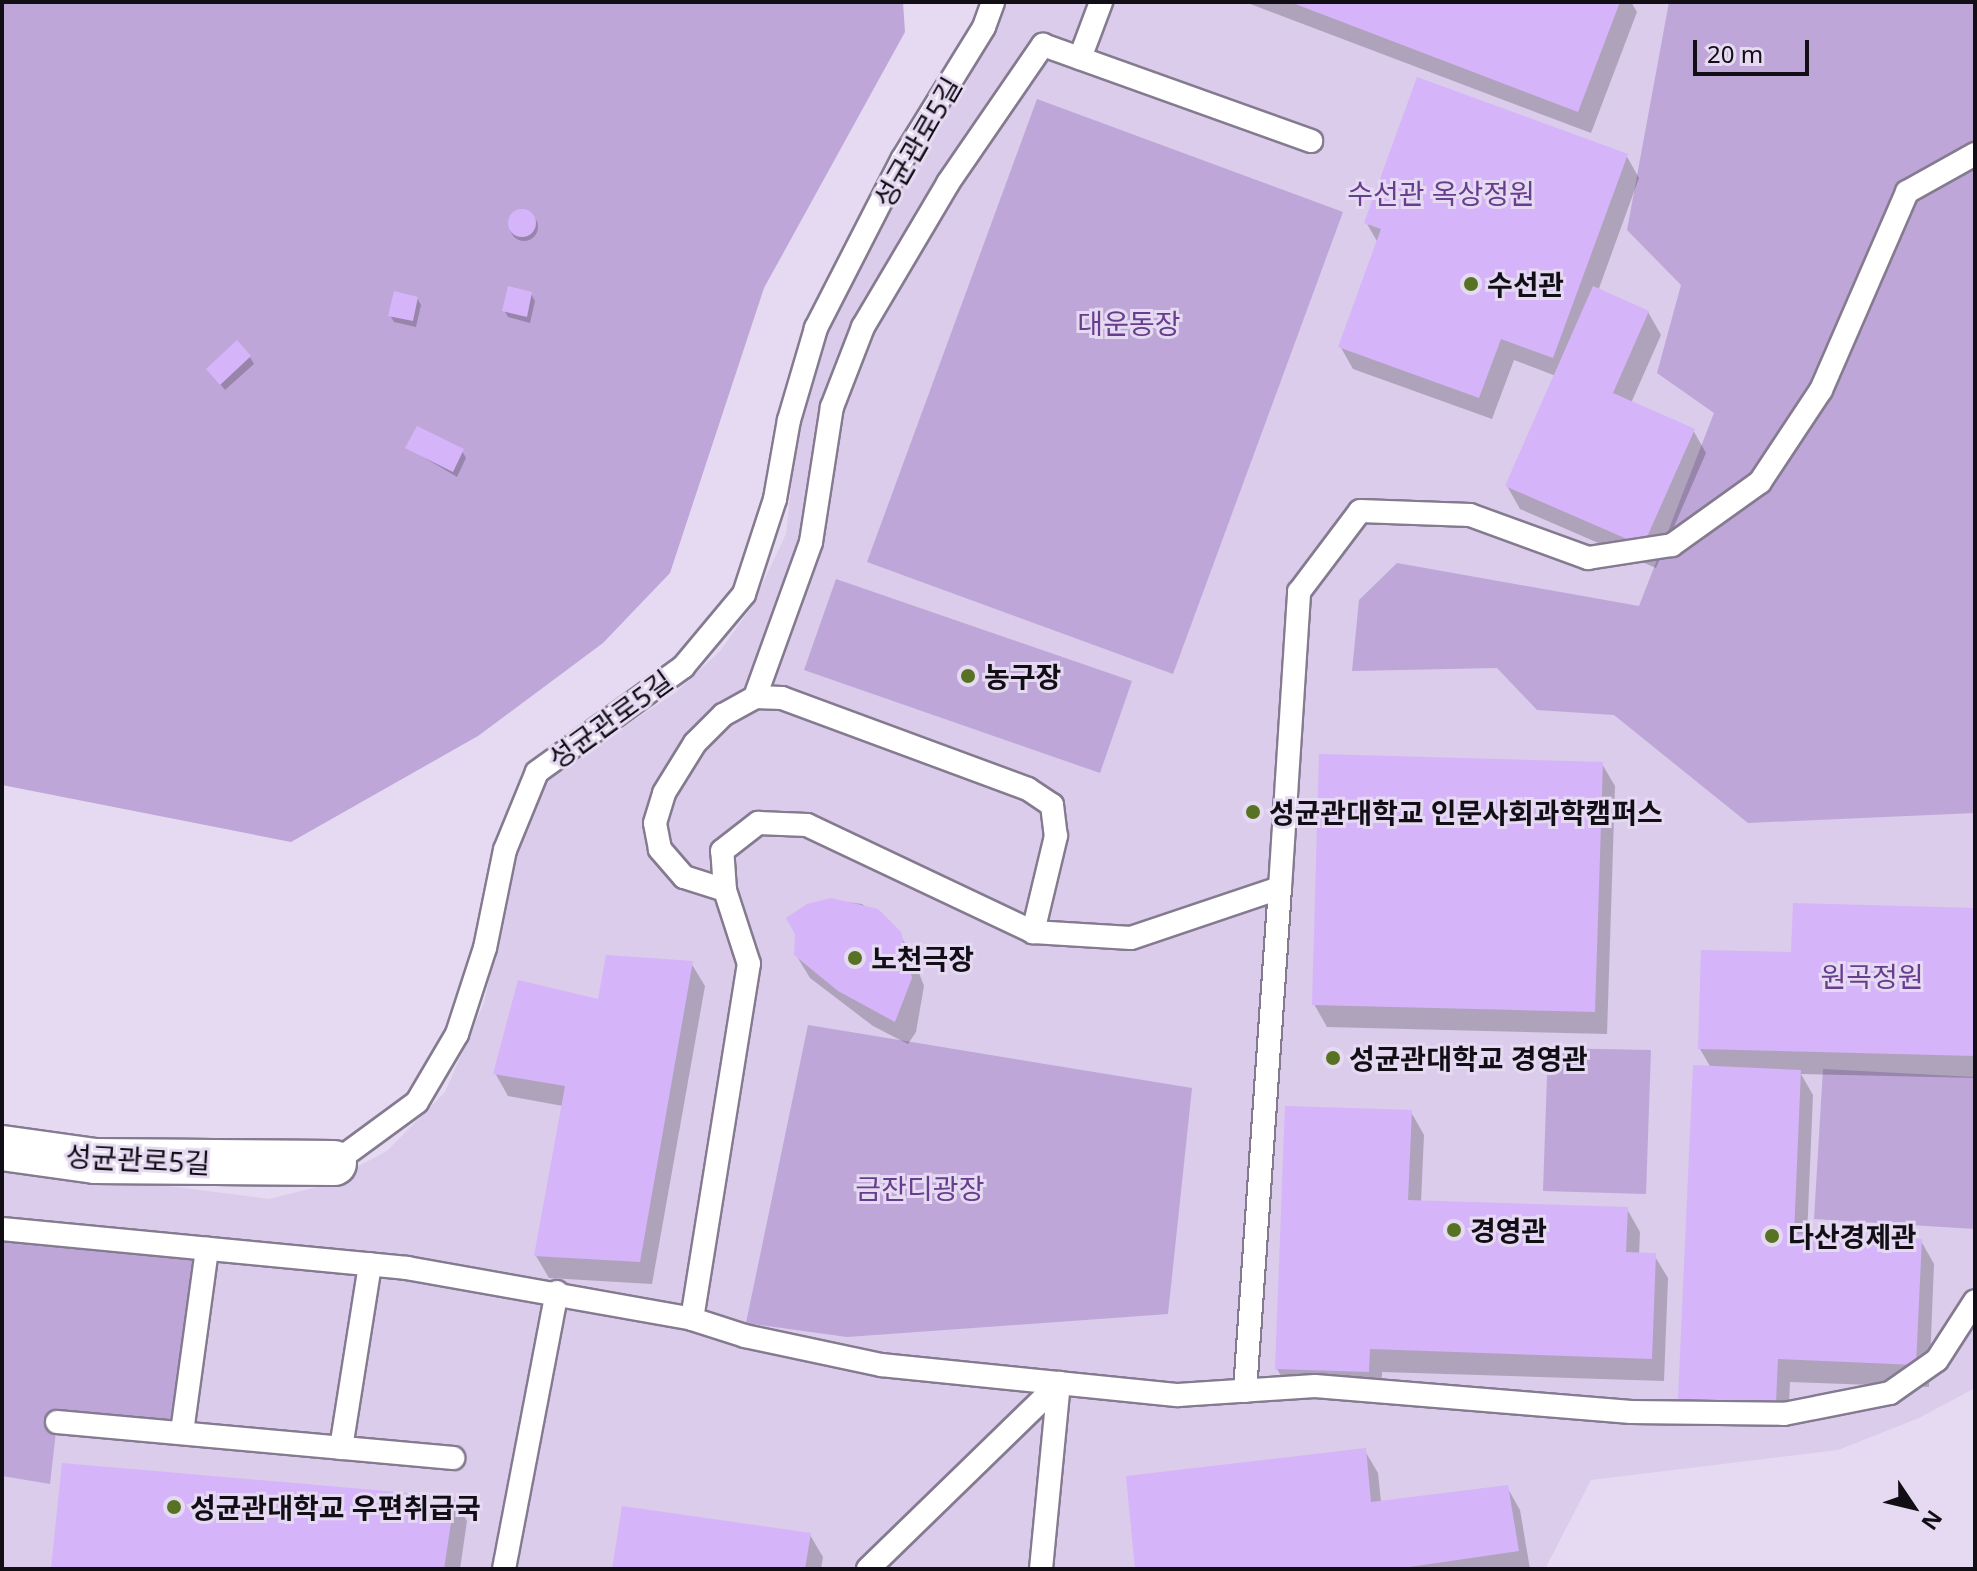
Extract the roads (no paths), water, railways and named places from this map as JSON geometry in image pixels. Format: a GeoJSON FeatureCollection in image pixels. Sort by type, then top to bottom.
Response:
{"type":"FeatureCollection","features":[{"type":"Feature","properties":{"kind":"street","name":"성균관로5길"},"geometry":{"type":"LineString","coordinates":[[2,1148],[95,1161],[334,1163]]}},
{"type":"Feature","properties":{"kind":"lane","name":"성균관로5길"},"geometry":{"type":"LineString","coordinates":[[334,1163],[417,1102],[457,1034],[485,948],[505,850],[537,772],[683,667],[744,594],[775,499],[789,420],[816,328],[902,160],[957,74],[993,2]]}},
{"type":"Feature","properties":{"kind":"lane"},"geometry":{"type":"LineString","coordinates":[[1080,58],[1101,2]]}},
{"type":"Feature","properties":{"kind":"lane"},"geometry":{"type":"LineString","coordinates":[[755,697],[811,542],[832,407],[863,327],[948,183],[1043,45],[1311,141]]}},
{"type":"Feature","properties":{"kind":"lane"},"geometry":{"type":"LineString","coordinates":[[1245,1391],[1299,592],[1360,511],[1470,515],[1588,558],[1672,545],[1760,482],[1821,390],[1907,192],[1975,154]]}},
{"type":"Feature","properties":{"kind":"lane"},"geometry":{"type":"LineString","coordinates":[[725,890],[684,877],[660,849],[655,823],[664,793],[695,743],[723,715],[755,697],[797,703],[1028,789],[1052,805],[1056,836],[1033,932]]}},
{"type":"Feature","properties":{"kind":"lane"},"geometry":{"type":"LineString","coordinates":[[692,1319],[749,964],[725,890],[722,851],[758,823],[807,825],[1033,932],[1131,938],[1280,888]]}},
{"type":"Feature","properties":{"kind":"lane"},"geometry":{"type":"LineString","coordinates":[[2,1229],[370,1264],[557,1292],[692,1319],[745,1336],[881,1365],[1178,1395],[1315,1386],[1631,1412],[1784,1414],[1890,1393],[1937,1360],[1975,1301]]}},
{"type":"Feature","properties":{"kind":"lane"},"geometry":{"type":"LineString","coordinates":[[182,1432],[207,1249]]}},
{"type":"Feature","properties":{"kind":"lane"},"geometry":{"type":"LineString","coordinates":[[341,1448],[370,1264]]}},
{"type":"Feature","properties":{"kind":"lane"},"geometry":{"type":"LineString","coordinates":[[504,1569],[557,1292]]}},
{"type":"Feature","properties":{"kind":"lane"},"geometry":{"type":"LineString","coordinates":[[868,1569],[1059,1383]]}},
{"type":"Feature","properties":{"kind":"lane"},"geometry":{"type":"LineString","coordinates":[[1041,1569],[1059,1383]]}},
{"type":"Feature","properties":{"kind":"lane"},"geometry":{"type":"LineString","coordinates":[[57,1422],[453,1458]]}},
{"type":"Feature","properties":{"kind":"place","name":"수선관"},"geometry":{"type":"Point","coordinates":[1471,284]}},
{"type":"Feature","properties":{"kind":"place","name":"농구장"},"geometry":{"type":"Point","coordinates":[968,676]}},
{"type":"Feature","properties":{"kind":"place","name":"성균관대학교 인문사회과학캠퍼스"},"geometry":{"type":"Point","coordinates":[1253,812]}},
{"type":"Feature","properties":{"kind":"place","name":"노천극장"},"geometry":{"type":"Point","coordinates":[855,958]}},
{"type":"Feature","properties":{"kind":"place","name":"성균관대학교 경영관"},"geometry":{"type":"Point","coordinates":[1333,1058]}},
{"type":"Feature","properties":{"kind":"place","name":"경영관"},"geometry":{"type":"Point","coordinates":[1454,1230]}},
{"type":"Feature","properties":{"kind":"place","name":"다산경제관"},"geometry":{"type":"Point","coordinates":[1772,1236]}},
{"type":"Feature","properties":{"kind":"place","name":"성균관대학교 우편취급국"},"geometry":{"type":"Point","coordinates":[174,1507]}},
{"type":"Feature","properties":{"kind":"park label","name":"수선관 옥상정원"},"geometry":{"type":"Point","coordinates":[1441,193]}},
{"type":"Feature","properties":{"kind":"park label","name":"대운동장"},"geometry":{"type":"Point","coordinates":[1129,323]}},
{"type":"Feature","properties":{"kind":"park label","name":"원곡정원"},"geometry":{"type":"Point","coordinates":[1872,976]}},
{"type":"Feature","properties":{"kind":"park label","name":"금잔디광장"},"geometry":{"type":"Point","coordinates":[920,1188]}}]}
